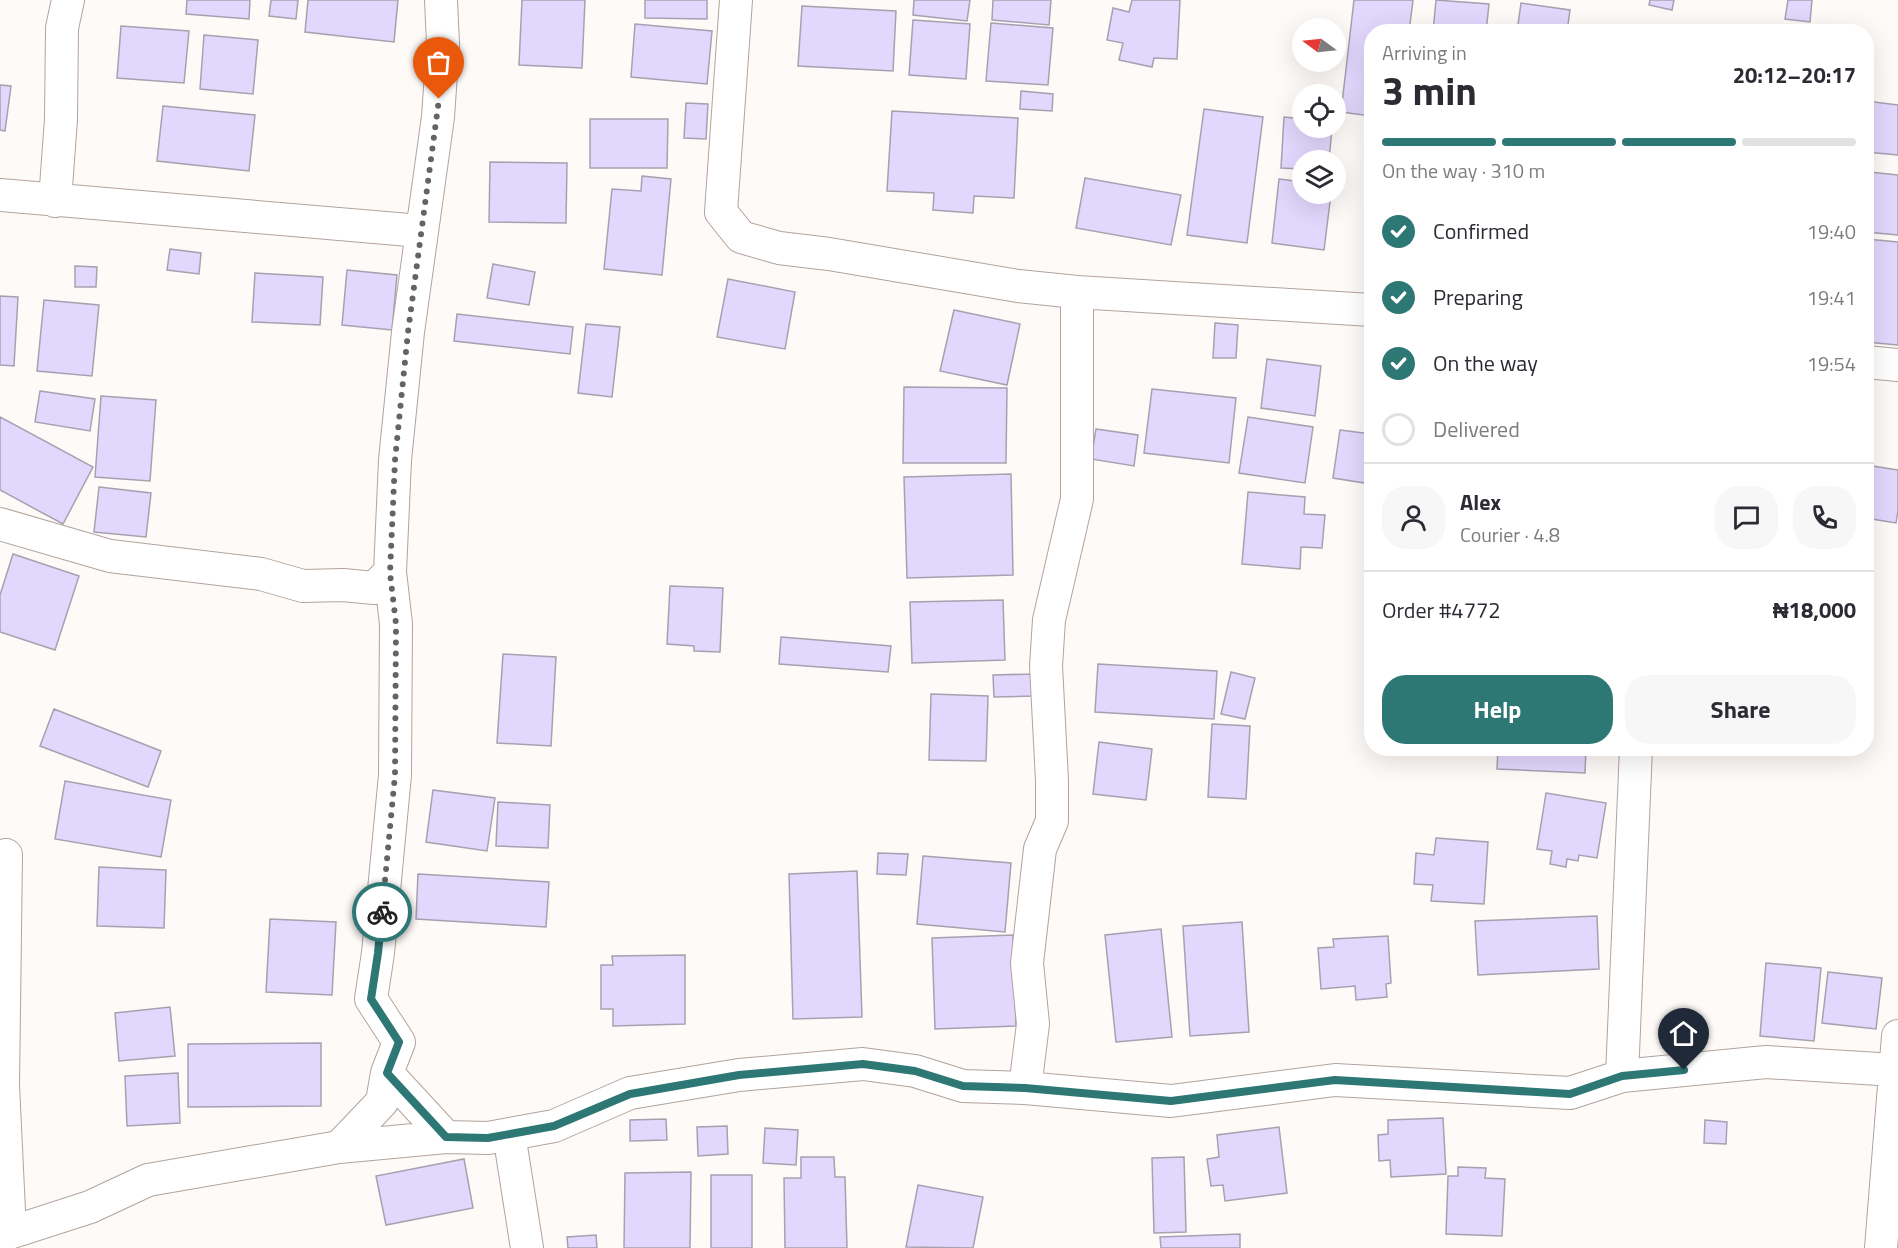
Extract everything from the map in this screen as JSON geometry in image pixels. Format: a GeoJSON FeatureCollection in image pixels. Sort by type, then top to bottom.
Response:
{"type":"FeatureCollection","features":[{"type":"Feature","properties":{"kind":"street"},"geometry":{"type":"LineString","coordinates":[[55,201],[62,109],[62,28],[68,0]]}},
{"type":"Feature","properties":{"kind":"street"},"geometry":{"type":"LineString","coordinates":[[339,1147],[382,1102],[387,1073],[399,1042],[371,999],[378,953],[395,775],[396,624],[390,573],[395,460],[408,332],[438,117],[443,44],[441,0]]}},
{"type":"Feature","properties":{"kind":"street"},"geometry":{"type":"LineString","coordinates":[[736,0],[721,212],[741,237],[779,248],[829,254],[1018,286],[1077,292],[1364,310]]}},
{"type":"Feature","properties":{"kind":"street"},"geometry":{"type":"LineString","coordinates":[[0,195],[421,231]]}},
{"type":"Feature","properties":{"kind":"street"},"geometry":{"type":"LineString","coordinates":[[1025,1088],[1033,1024],[1027,963],[1040,849],[1052,821],[1046,666],[1049,620],[1077,499],[1077,292]]}},
{"type":"Feature","properties":{"kind":"street"},"geometry":{"type":"LineString","coordinates":[[1874,363],[1898,365]]}},
{"type":"Feature","properties":{"kind":"street"},"geometry":{"type":"LineString","coordinates":[[0,524],[110,556],[261,574],[303,586],[343,585],[374,588],[390,573]]}},
{"type":"Feature","properties":{"kind":"street"},"geometry":{"type":"LineString","coordinates":[[1622,1076],[1636,756]]}},
{"type":"Feature","properties":{"kind":"street"},"geometry":{"type":"LineString","coordinates":[[6,855],[3,1085],[5,1234],[90,1207],[148,1180],[339,1147],[446,1137],[488,1138],[554,1126],[630,1094],[739,1075],[829,1066],[863,1064],[915,1071],[963,1086],[1025,1088],[1171,1101],[1335,1080],[1570,1094],[1622,1076],[1766,1062],[1895,1070]]}},
{"type":"Feature","properties":{"kind":"street"},"geometry":{"type":"LineString","coordinates":[[1881,1248],[1898,1036]]}},
{"type":"Feature","properties":{"kind":"street"},"geometry":{"type":"LineString","coordinates":[[387,1073],[446,1137]]}},
{"type":"Feature","properties":{"kind":"street"},"geometry":{"type":"LineString","coordinates":[[509,1134],[527,1248]]}},
{"type":"Feature","properties":{"kind":"building"},"geometry":{"type":"Polygon","coordinates":[[[187,0],[250,0],[249,19],[186,14],[187,0]]]}},
{"type":"Feature","properties":{"kind":"building"},"geometry":{"type":"Polygon","coordinates":[[[271,0],[298,0],[296,19],[269,16],[271,0]]]}},
{"type":"Feature","properties":{"kind":"building"},"geometry":{"type":"Polygon","coordinates":[[[308,0],[398,0],[394,42],[305,32],[308,0]]]}},
{"type":"Feature","properties":{"kind":"building"},"geometry":{"type":"Polygon","coordinates":[[[522,0],[585,0],[582,68],[519,65],[522,0]]]}},
{"type":"Feature","properties":{"kind":"building"},"geometry":{"type":"Polygon","coordinates":[[[645,0],[707,0],[707,19],[645,18],[645,0]]]}},
{"type":"Feature","properties":{"kind":"building"},"geometry":{"type":"Polygon","coordinates":[[[914,0],[970,0],[967,21],[913,15],[914,0]]]}},
{"type":"Feature","properties":{"kind":"building"},"geometry":{"type":"Polygon","coordinates":[[[993,0],[1051,0],[1049,25],[992,20],[993,0]]]}},
{"type":"Feature","properties":{"kind":"building"},"geometry":{"type":"Polygon","coordinates":[[[1132,0],[1180,0],[1177,59],[1154,58],[1152,67],[1119,60],[1123,43],[1107,40],[1113,8],[1129,12],[1132,0]]]}},
{"type":"Feature","properties":{"kind":"building"},"geometry":{"type":"Polygon","coordinates":[[[1354,0],[1413,0],[1410,24],[1364,24],[1364,115],[1346,113],[1344,84],[1354,0]]]}},
{"type":"Feature","properties":{"kind":"building"},"geometry":{"type":"Polygon","coordinates":[[[1436,0],[1489,4],[1487,24],[1434,24],[1436,0]]]}},
{"type":"Feature","properties":{"kind":"building"},"geometry":{"type":"Polygon","coordinates":[[[1650,0],[1674,0],[1672,10],[1649,5],[1650,0]]]}},
{"type":"Feature","properties":{"kind":"building"},"geometry":{"type":"Polygon","coordinates":[[[1788,0],[1812,0],[1810,22],[1785,19],[1788,0]]]}},
{"type":"Feature","properties":{"kind":"building"},"geometry":{"type":"Polygon","coordinates":[[[1521,3],[1570,10],[1568,24],[1518,24],[1521,3]]]}},
{"type":"Feature","properties":{"kind":"building"},"geometry":{"type":"Polygon","coordinates":[[[802,6],[896,11],[893,71],[798,66],[802,6]]]}},
{"type":"Feature","properties":{"kind":"building"},"geometry":{"type":"Polygon","coordinates":[[[913,20],[970,24],[966,79],[909,75],[913,20]]]}},
{"type":"Feature","properties":{"kind":"building"},"geometry":{"type":"Polygon","coordinates":[[[991,23],[1053,28],[1048,85],[986,81],[991,23]]]}},
{"type":"Feature","properties":{"kind":"building"},"geometry":{"type":"Polygon","coordinates":[[[635,24],[712,31],[707,84],[631,77],[635,24]]]}},
{"type":"Feature","properties":{"kind":"building"},"geometry":{"type":"Polygon","coordinates":[[[121,26],[189,31],[184,83],[117,78],[121,26]]]}},
{"type":"Feature","properties":{"kind":"building"},"geometry":{"type":"Polygon","coordinates":[[[204,35],[258,40],[253,94],[200,89],[204,35]]]}},
{"type":"Feature","properties":{"kind":"building"},"geometry":{"type":"Polygon","coordinates":[[[0,85],[11,86],[5,131],[0,130],[0,85]]]}},
{"type":"Feature","properties":{"kind":"building"},"geometry":{"type":"Polygon","coordinates":[[[1021,91],[1053,94],[1052,111],[1020,109],[1021,91]]]}},
{"type":"Feature","properties":{"kind":"building"},"geometry":{"type":"Polygon","coordinates":[[[1874,102],[1898,105],[1898,155],[1874,153],[1874,102]]]}},
{"type":"Feature","properties":{"kind":"building"},"geometry":{"type":"Polygon","coordinates":[[[686,103],[708,104],[706,139],[684,138],[686,103]]]}},
{"type":"Feature","properties":{"kind":"building"},"geometry":{"type":"Polygon","coordinates":[[[163,106],[255,115],[249,171],[157,161],[163,106]]]}},
{"type":"Feature","properties":{"kind":"building"},"geometry":{"type":"Polygon","coordinates":[[[1204,109],[1263,117],[1247,243],[1187,235],[1204,109]]]}},
{"type":"Feature","properties":{"kind":"building"},"geometry":{"type":"Polygon","coordinates":[[[892,111],[1018,118],[1014,198],[974,196],[973,213],[933,210],[934,193],[887,191],[892,111]]]}},
{"type":"Feature","properties":{"kind":"building"},"geometry":{"type":"Polygon","coordinates":[[[1284,117],[1292,118],[1292,138],[1331,138],[1330,150],[1292,150],[1292,169],[1281,168],[1284,117]]]}},
{"type":"Feature","properties":{"kind":"building"},"geometry":{"type":"Polygon","coordinates":[[[590,119],[668,119],[667,168],[590,168],[590,119]]]}},
{"type":"Feature","properties":{"kind":"building"},"geometry":{"type":"Polygon","coordinates":[[[490,162],[567,163],[566,223],[489,222],[490,162]]]}},
{"type":"Feature","properties":{"kind":"building"},"geometry":{"type":"Polygon","coordinates":[[[1874,173],[1898,175],[1898,235],[1874,233],[1874,173]]]}},
{"type":"Feature","properties":{"kind":"building"},"geometry":{"type":"Polygon","coordinates":[[[642,176],[671,179],[662,275],[604,269],[612,189],[641,191],[642,176]]]}},
{"type":"Feature","properties":{"kind":"building"},"geometry":{"type":"Polygon","coordinates":[[[1085,178],[1181,195],[1171,245],[1076,228],[1085,178]]]}},
{"type":"Feature","properties":{"kind":"building"},"geometry":{"type":"Polygon","coordinates":[[[1279,179],[1292,181],[1292,204],[1330,204],[1324,250],[1272,243],[1279,179]]]}},
{"type":"Feature","properties":{"kind":"building"},"geometry":{"type":"Polygon","coordinates":[[[1874,240],[1898,242],[1898,345],[1874,343],[1874,240]]]}},
{"type":"Feature","properties":{"kind":"building"},"geometry":{"type":"Polygon","coordinates":[[[170,249],[201,253],[199,274],[167,270],[170,249]]]}},
{"type":"Feature","properties":{"kind":"building"},"geometry":{"type":"Polygon","coordinates":[[[493,264],[535,272],[529,305],[487,298],[493,264]]]}},
{"type":"Feature","properties":{"kind":"building"},"geometry":{"type":"Polygon","coordinates":[[[75,266],[97,267],[96,287],[75,287],[75,266]]]}},
{"type":"Feature","properties":{"kind":"building"},"geometry":{"type":"Polygon","coordinates":[[[347,270],[397,275],[392,330],[342,325],[347,270]]]}},
{"type":"Feature","properties":{"kind":"building"},"geometry":{"type":"Polygon","coordinates":[[[255,273],[323,277],[320,325],[252,322],[255,273]]]}},
{"type":"Feature","properties":{"kind":"building"},"geometry":{"type":"Polygon","coordinates":[[[728,279],[795,292],[785,349],[717,337],[728,279]]]}},
{"type":"Feature","properties":{"kind":"building"},"geometry":{"type":"Polygon","coordinates":[[[0,296],[18,297],[14,366],[0,365],[0,296]]]}},
{"type":"Feature","properties":{"kind":"building"},"geometry":{"type":"Polygon","coordinates":[[[44,300],[99,305],[92,376],[37,371],[44,300]]]}},
{"type":"Feature","properties":{"kind":"building"},"geometry":{"type":"Polygon","coordinates":[[[954,310],[1020,324],[1007,385],[940,371],[954,310]]]}},
{"type":"Feature","properties":{"kind":"building"},"geometry":{"type":"Polygon","coordinates":[[[457,314],[573,327],[570,354],[454,341],[457,314]]]}},
{"type":"Feature","properties":{"kind":"building"},"geometry":{"type":"Polygon","coordinates":[[[1215,323],[1238,325],[1236,358],[1213,358],[1215,323]]]}},
{"type":"Feature","properties":{"kind":"building"},"geometry":{"type":"Polygon","coordinates":[[[586,324],[620,327],[612,397],[578,393],[586,324]]]}},
{"type":"Feature","properties":{"kind":"building"},"geometry":{"type":"Polygon","coordinates":[[[1267,359],[1321,366],[1315,416],[1261,408],[1267,359]]]}},
{"type":"Feature","properties":{"kind":"building"},"geometry":{"type":"Polygon","coordinates":[[[904,387],[1007,388],[1006,463],[903,463],[904,387]]]}},
{"type":"Feature","properties":{"kind":"building"},"geometry":{"type":"Polygon","coordinates":[[[1152,389],[1236,398],[1229,463],[1144,453],[1152,389]]]}},
{"type":"Feature","properties":{"kind":"building"},"geometry":{"type":"Polygon","coordinates":[[[40,391],[95,399],[90,431],[35,422],[40,391]]]}},
{"type":"Feature","properties":{"kind":"building"},"geometry":{"type":"Polygon","coordinates":[[[101,396],[156,400],[150,481],[95,477],[101,396]]]}},
{"type":"Feature","properties":{"kind":"building"},"geometry":{"type":"Polygon","coordinates":[[[0,417],[93,467],[63,524],[0,490],[0,417]]]}},
{"type":"Feature","properties":{"kind":"building"},"geometry":{"type":"Polygon","coordinates":[[[1248,417],[1313,427],[1305,483],[1239,473],[1248,417]]]}},
{"type":"Feature","properties":{"kind":"building"},"geometry":{"type":"Polygon","coordinates":[[[1096,429],[1138,435],[1134,466],[1091,459],[1096,429]]]}},
{"type":"Feature","properties":{"kind":"building"},"geometry":{"type":"Polygon","coordinates":[[[1340,430],[1364,433],[1364,483],[1333,478],[1340,430]]]}},
{"type":"Feature","properties":{"kind":"building"},"geometry":{"type":"Polygon","coordinates":[[[1874,466],[1898,470],[1896,523],[1874,519],[1874,466]]]}},
{"type":"Feature","properties":{"kind":"building"},"geometry":{"type":"Polygon","coordinates":[[[1011,474],[1013,575],[907,578],[904,477],[1011,474]]]}},
{"type":"Feature","properties":{"kind":"building"},"geometry":{"type":"Polygon","coordinates":[[[99,487],[151,493],[146,537],[94,532],[99,487]]]}},
{"type":"Feature","properties":{"kind":"building"},"geometry":{"type":"Polygon","coordinates":[[[1248,492],[1305,497],[1304,514],[1325,515],[1322,548],[1301,547],[1300,569],[1242,564],[1248,492]]]}},
{"type":"Feature","properties":{"kind":"building"},"geometry":{"type":"Polygon","coordinates":[[[13,554],[79,576],[55,650],[0,632],[0,595],[13,554]]]}},
{"type":"Feature","properties":{"kind":"building"},"geometry":{"type":"Polygon","coordinates":[[[670,586],[723,588],[720,652],[694,651],[694,646],[667,644],[670,586]]]}},
{"type":"Feature","properties":{"kind":"building"},"geometry":{"type":"Polygon","coordinates":[[[1003,600],[1005,660],[912,663],[910,602],[1003,600]]]}},
{"type":"Feature","properties":{"kind":"building"},"geometry":{"type":"Polygon","coordinates":[[[781,637],[891,646],[888,672],[779,664],[781,637]]]}},
{"type":"Feature","properties":{"kind":"building"},"geometry":{"type":"Polygon","coordinates":[[[503,654],[556,657],[551,746],[497,743],[503,654]]]}},
{"type":"Feature","properties":{"kind":"building"},"geometry":{"type":"Polygon","coordinates":[[[1098,664],[1217,671],[1214,719],[1095,712],[1098,664]]]}},
{"type":"Feature","properties":{"kind":"building"},"geometry":{"type":"Polygon","coordinates":[[[1231,672],[1255,678],[1245,719],[1221,714],[1231,672]]]}},
{"type":"Feature","properties":{"kind":"building"},"geometry":{"type":"Polygon","coordinates":[[[1033,674],[1034,696],[994,697],[993,675],[1033,674]]]}},
{"type":"Feature","properties":{"kind":"building"},"geometry":{"type":"Polygon","coordinates":[[[931,694],[988,696],[986,761],[929,760],[931,694]]]}},
{"type":"Feature","properties":{"kind":"building"},"geometry":{"type":"Polygon","coordinates":[[[54,709],[161,751],[148,787],[40,746],[54,709]]]}},
{"type":"Feature","properties":{"kind":"building"},"geometry":{"type":"Polygon","coordinates":[[[1212,724],[1250,726],[1246,799],[1208,797],[1212,724]]]}},
{"type":"Feature","properties":{"kind":"building"},"geometry":{"type":"Polygon","coordinates":[[[1099,742],[1152,749],[1146,800],[1093,794],[1099,742]]]}},
{"type":"Feature","properties":{"kind":"building"},"geometry":{"type":"Polygon","coordinates":[[[1498,756],[1586,756],[1585,773],[1497,769],[1498,756]]]}},
{"type":"Feature","properties":{"kind":"building"},"geometry":{"type":"Polygon","coordinates":[[[65,781],[171,800],[161,857],[55,839],[65,781]]]}},
{"type":"Feature","properties":{"kind":"building"},"geometry":{"type":"Polygon","coordinates":[[[433,790],[495,798],[487,851],[426,842],[433,790]]]}},
{"type":"Feature","properties":{"kind":"building"},"geometry":{"type":"Polygon","coordinates":[[[1546,793],[1606,803],[1597,858],[1579,855],[1578,861],[1567,859],[1566,867],[1550,864],[1552,851],[1537,849],[1546,793]]]}},
{"type":"Feature","properties":{"kind":"building"},"geometry":{"type":"Polygon","coordinates":[[[498,802],[550,805],[548,848],[496,846],[498,802]]]}},
{"type":"Feature","properties":{"kind":"building"},"geometry":{"type":"Polygon","coordinates":[[[1436,838],[1488,842],[1484,904],[1431,901],[1433,885],[1414,884],[1416,853],[1434,855],[1436,838]]]}},
{"type":"Feature","properties":{"kind":"building"},"geometry":{"type":"Polygon","coordinates":[[[878,853],[908,854],[906,875],[877,874],[878,853]]]}},
{"type":"Feature","properties":{"kind":"building"},"geometry":{"type":"Polygon","coordinates":[[[923,856],[1011,863],[1005,932],[917,924],[923,856]]]}},
{"type":"Feature","properties":{"kind":"building"},"geometry":{"type":"Polygon","coordinates":[[[99,867],[166,870],[164,928],[97,926],[99,867]]]}},
{"type":"Feature","properties":{"kind":"building"},"geometry":{"type":"Polygon","coordinates":[[[857,871],[862,1017],[793,1019],[789,874],[857,871]]]}},
{"type":"Feature","properties":{"kind":"building"},"geometry":{"type":"Polygon","coordinates":[[[418,874],[549,882],[546,927],[416,919],[418,874]]]}},
{"type":"Feature","properties":{"kind":"building"},"geometry":{"type":"Polygon","coordinates":[[[1597,916],[1599,969],[1478,975],[1475,921],[1597,916]]]}},
{"type":"Feature","properties":{"kind":"building"},"geometry":{"type":"Polygon","coordinates":[[[270,919],[336,922],[332,995],[266,992],[270,919]]]}},
{"type":"Feature","properties":{"kind":"building"},"geometry":{"type":"Polygon","coordinates":[[[1242,922],[1249,1032],[1190,1036],[1183,926],[1242,922]]]}},
{"type":"Feature","properties":{"kind":"building"},"geometry":{"type":"Polygon","coordinates":[[[1161,929],[1172,1037],[1116,1042],[1105,935],[1161,929]]]}},
{"type":"Feature","properties":{"kind":"building"},"geometry":{"type":"Polygon","coordinates":[[[1013,935],[1016,1026],[935,1029],[932,938],[1013,935]]]}},
{"type":"Feature","properties":{"kind":"building"},"geometry":{"type":"Polygon","coordinates":[[[1388,936],[1391,983],[1386,984],[1387,997],[1356,1000],[1355,986],[1321,989],[1318,948],[1334,947],[1333,939],[1388,936]]]}},
{"type":"Feature","properties":{"kind":"building"},"geometry":{"type":"Polygon","coordinates":[[[685,955],[685,1024],[613,1026],[613,1009],[601,1009],[601,965],[613,965],[612,956],[685,955]]]}},
{"type":"Feature","properties":{"kind":"building"},"geometry":{"type":"Polygon","coordinates":[[[1766,963],[1821,968],[1814,1041],[1760,1036],[1766,963]]]}},
{"type":"Feature","properties":{"kind":"building"},"geometry":{"type":"Polygon","coordinates":[[[1828,972],[1882,978],[1876,1029],[1822,1023],[1828,972]]]}},
{"type":"Feature","properties":{"kind":"building"},"geometry":{"type":"Polygon","coordinates":[[[170,1007],[175,1056],[119,1061],[115,1013],[170,1007]]]}},
{"type":"Feature","properties":{"kind":"building"},"geometry":{"type":"Polygon","coordinates":[[[321,1043],[321,1106],[188,1107],[188,1044],[321,1043]]]}},
{"type":"Feature","properties":{"kind":"building"},"geometry":{"type":"Polygon","coordinates":[[[178,1073],[180,1123],[127,1126],[125,1076],[178,1073]]]}},
{"type":"Feature","properties":{"kind":"building"},"geometry":{"type":"Polygon","coordinates":[[[1443,1118],[1446,1174],[1391,1177],[1390,1160],[1379,1161],[1378,1135],[1388,1134],[1388,1120],[1443,1118]]]}},
{"type":"Feature","properties":{"kind":"building"},"geometry":{"type":"Polygon","coordinates":[[[666,1119],[667,1140],[630,1141],[630,1120],[666,1119]]]}},
{"type":"Feature","properties":{"kind":"building"},"geometry":{"type":"Polygon","coordinates":[[[1705,1120],[1727,1122],[1726,1144],[1704,1143],[1705,1120]]]}},
{"type":"Feature","properties":{"kind":"building"},"geometry":{"type":"Polygon","coordinates":[[[727,1126],[728,1154],[698,1156],[697,1127],[727,1126]]]}},
{"type":"Feature","properties":{"kind":"building"},"geometry":{"type":"Polygon","coordinates":[[[1279,1127],[1287,1193],[1225,1201],[1223,1185],[1211,1186],[1207,1159],[1219,1157],[1217,1135],[1279,1127]]]}},
{"type":"Feature","properties":{"kind":"building"},"geometry":{"type":"Polygon","coordinates":[[[765,1128],[798,1130],[796,1165],[763,1163],[765,1128]]]}},
{"type":"Feature","properties":{"kind":"building"},"geometry":{"type":"Polygon","coordinates":[[[801,1157],[834,1157],[835,1177],[845,1177],[847,1248],[785,1248],[784,1178],[801,1178],[801,1157]]]}},
{"type":"Feature","properties":{"kind":"building"},"geometry":{"type":"Polygon","coordinates":[[[1184,1157],[1186,1232],[1154,1233],[1152,1158],[1184,1157]]]}},
{"type":"Feature","properties":{"kind":"building"},"geometry":{"type":"Polygon","coordinates":[[[464,1159],[473,1208],[386,1225],[376,1176],[464,1159]]]}},
{"type":"Feature","properties":{"kind":"building"},"geometry":{"type":"Polygon","coordinates":[[[1458,1167],[1486,1168],[1485,1178],[1505,1179],[1502,1236],[1446,1234],[1448,1176],[1458,1176],[1458,1167]]]}},
{"type":"Feature","properties":{"kind":"building"},"geometry":{"type":"Polygon","coordinates":[[[691,1172],[690,1248],[624,1248],[625,1173],[691,1172]]]}},
{"type":"Feature","properties":{"kind":"building"},"geometry":{"type":"Polygon","coordinates":[[[711,1175],[752,1175],[752,1248],[711,1248],[711,1175]]]}},
{"type":"Feature","properties":{"kind":"building"},"geometry":{"type":"Polygon","coordinates":[[[918,1185],[983,1197],[973,1248],[906,1247],[918,1185]]]}},
{"type":"Feature","properties":{"kind":"building"},"geometry":{"type":"Polygon","coordinates":[[[1240,1234],[1240,1248],[1161,1248],[1160,1237],[1240,1234]]]}},
{"type":"Feature","properties":{"kind":"building"},"geometry":{"type":"Polygon","coordinates":[[[596,1235],[597,1248],[568,1248],[567,1237],[596,1235]]]}},
{"type":"Feature","properties":{"kind":"way so far"},"geometry":{"type":"LineString","coordinates":[[382,912],[395,775],[396,624],[390,573],[395,460],[408,332],[439,99]]}},
{"type":"Feature","properties":{"kind":"route"},"geometry":{"type":"LineString","coordinates":[[382,912],[371,999],[399,1042],[387,1073],[446,1137],[488,1138],[554,1126],[630,1094],[739,1075],[863,1064],[915,1071],[963,1086],[1025,1088],[1171,1101],[1335,1080],[1570,1094],[1622,1076],[1684,1070]]}}]}
